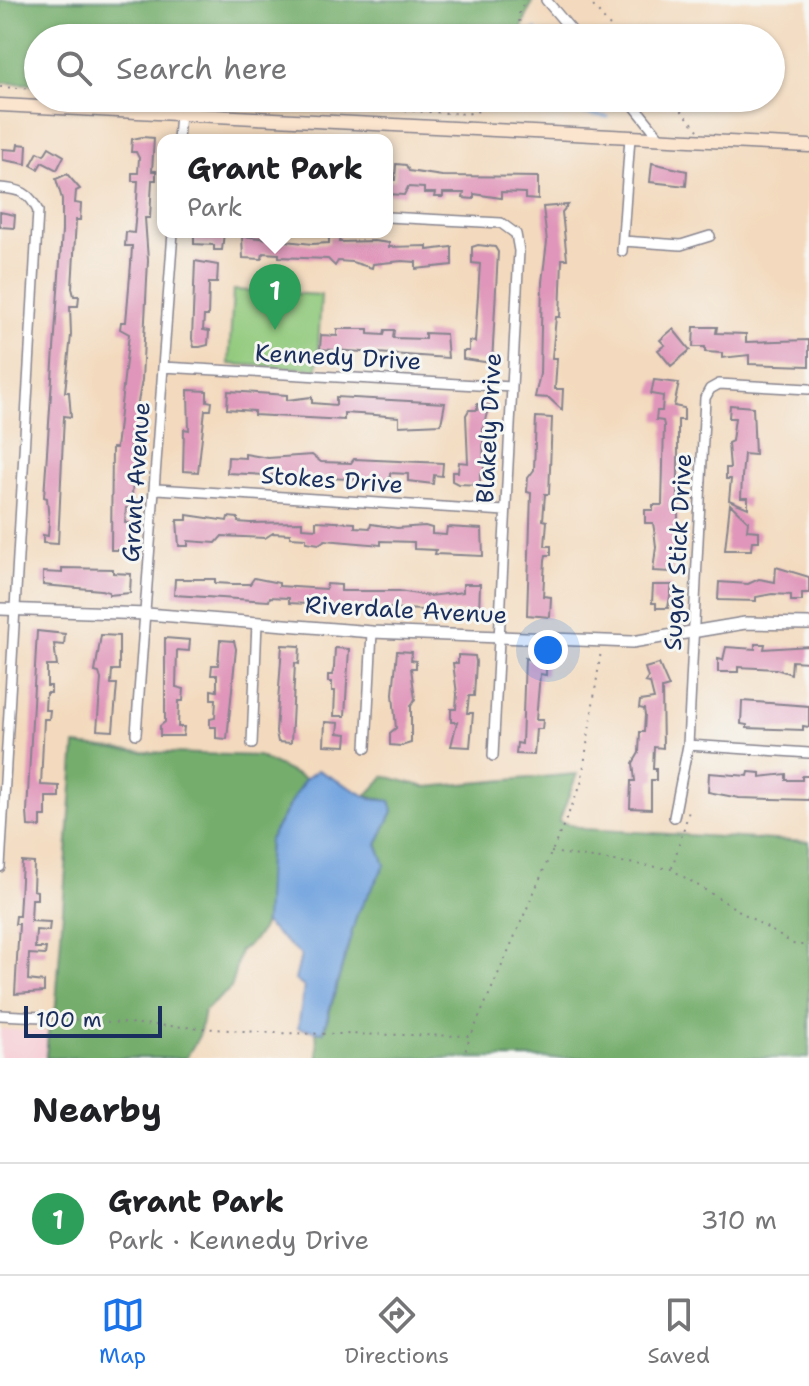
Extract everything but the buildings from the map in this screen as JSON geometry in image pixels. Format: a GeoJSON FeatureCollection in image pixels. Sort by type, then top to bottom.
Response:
{"type":"FeatureCollection","features":[{"type":"Feature","properties":{"kind":"main road"},"geometry":{"type":"LineString","coordinates":[[0,105],[24,106]]}},
{"type":"Feature","properties":{"kind":"main road"},"geometry":{"type":"LineString","coordinates":[[158,112],[809,146]]}},
{"type":"Feature","properties":{"kind":"street"},"geometry":{"type":"LineString","coordinates":[[546,0],[566,24]]}},
{"type":"Feature","properties":{"kind":"street"},"geometry":{"type":"LineString","coordinates":[[639,112],[660,138]]}},
{"type":"Feature","properties":{"kind":"street"},"geometry":{"type":"LineString","coordinates":[[178,134],[180,113]]}},
{"type":"Feature","properties":{"kind":"street"},"geometry":{"type":"LineString","coordinates":[[630,137],[623,246],[681,245],[710,236]]}},
{"type":"Feature","properties":{"kind":"street"},"geometry":{"type":"LineString","coordinates":[[0,188],[15,189],[31,197],[38,211],[0,867]]}},
{"type":"Feature","properties":{"kind":"street","name":"Blakely Drive"},"geometry":{"type":"LineString","coordinates":[[393,217],[501,223],[516,234],[519,251],[493,756]]}},
{"type":"Feature","properties":{"kind":"street","name":"Grant Avenue"},"geometry":{"type":"LineString","coordinates":[[136,734],[157,489],[173,238]]}},
{"type":"Feature","properties":{"kind":"street","name":"Kennedy Drive"},"geometry":{"type":"LineString","coordinates":[[163,367],[512,387]]}},
{"type":"Feature","properties":{"kind":"street","name":"Sugar Stick Drive"},"geometry":{"type":"LineString","coordinates":[[674,817],[688,745],[705,398],[710,389],[719,384],[809,389]]}},
{"type":"Feature","properties":{"kind":"street","name":"Stokes Drive"},"geometry":{"type":"LineString","coordinates":[[157,489],[505,511]]}},
{"type":"Feature","properties":{"kind":"street","name":"Riverdale Avenue"},"geometry":{"type":"LineString","coordinates":[[0,609],[147,614],[372,632],[632,642],[745,623],[809,624]]}},
{"type":"Feature","properties":{"kind":"street"},"geometry":{"type":"LineString","coordinates":[[252,744],[257,622]]}},
{"type":"Feature","properties":{"kind":"street"},"geometry":{"type":"LineString","coordinates":[[366,748],[372,632]]}},
{"type":"Feature","properties":{"kind":"street"},"geometry":{"type":"LineString","coordinates":[[688,745],[809,753]]}},
{"type":"Feature","properties":{"kind":"street"},"geometry":{"type":"LineString","coordinates":[[0,1015],[42,1017]]}},
{"type":"Feature","properties":{"kind":"path"},"geometry":{"type":"LineString","coordinates":[[519,24],[519,11],[526,0]]}},
{"type":"Feature","properties":{"kind":"path"},"geometry":{"type":"LineString","coordinates":[[588,0],[608,24]]}},
{"type":"Feature","properties":{"kind":"path"},"geometry":{"type":"LineString","coordinates":[[0,87],[24,88]]}},
{"type":"Feature","properties":{"kind":"path"},"geometry":{"type":"LineString","coordinates":[[430,112],[475,112]]}},
{"type":"Feature","properties":{"kind":"path"},"geometry":{"type":"LineString","coordinates":[[682,112],[706,141]]}},
{"type":"Feature","properties":{"kind":"path"},"geometry":{"type":"LineString","coordinates":[[463,1058],[581,785],[602,641]]}},
{"type":"Feature","properties":{"kind":"path"},"geometry":{"type":"LineString","coordinates":[[671,869],[689,811]]}},
{"type":"Feature","properties":{"kind":"path"},"geometry":{"type":"LineString","coordinates":[[550,852],[671,869],[795,945],[809,945]]}},
{"type":"Feature","properties":{"kind":"path"},"geometry":{"type":"LineString","coordinates":[[42,1017],[274,1033],[471,1036]]}},
{"type":"Feature","properties":{"kind":"shaded area"},"geometry":{"type":"Polygon","coordinates":[[[0,1029],[48,1032],[46,1058],[0,1058],[0,1029]]]}},
{"type":"Feature","properties":{"kind":"green space"},"geometry":{"type":"Polygon","coordinates":[[[0,0],[533,0],[524,24],[24,24],[24,84],[0,83],[0,0]]]}},
{"type":"Feature","properties":{"kind":"green space"},"geometry":{"type":"Polygon","coordinates":[[[233,290],[321,295],[317,369],[229,364],[233,290]]]}},
{"type":"Feature","properties":{"kind":"green space"},"geometry":{"type":"Polygon","coordinates":[[[75,745],[143,752],[258,756],[305,779],[269,843],[268,903],[261,930],[253,941],[240,950],[231,988],[204,1011],[199,1036],[186,1058],[46,1058],[48,1032],[55,1018],[75,745]]]}},
{"type":"Feature","properties":{"kind":"green space"},"geometry":{"type":"Polygon","coordinates":[[[577,774],[559,821],[584,829],[809,842],[809,1058],[318,1058],[316,1031],[324,1032],[357,914],[385,865],[377,844],[393,811],[390,801],[366,796],[385,776],[426,787],[577,774]]]}},
{"type":"Feature","properties":{"kind":"water"},"geometry":{"type":"Polygon","coordinates":[[[318,770],[371,799],[390,801],[393,811],[377,844],[385,865],[357,914],[323,1032],[298,1028],[304,987],[295,980],[301,955],[265,924],[269,840],[305,779],[318,770]]]}},
{"type":"Feature","properties":{"kind":"waterway"},"geometry":{"type":"LineString","coordinates":[[576,112],[608,117]]}},
{"type":"Feature","properties":{"kind":"place","name":"Grant Park"},"geometry":{"type":"Point","coordinates":[275,330]}}]}
